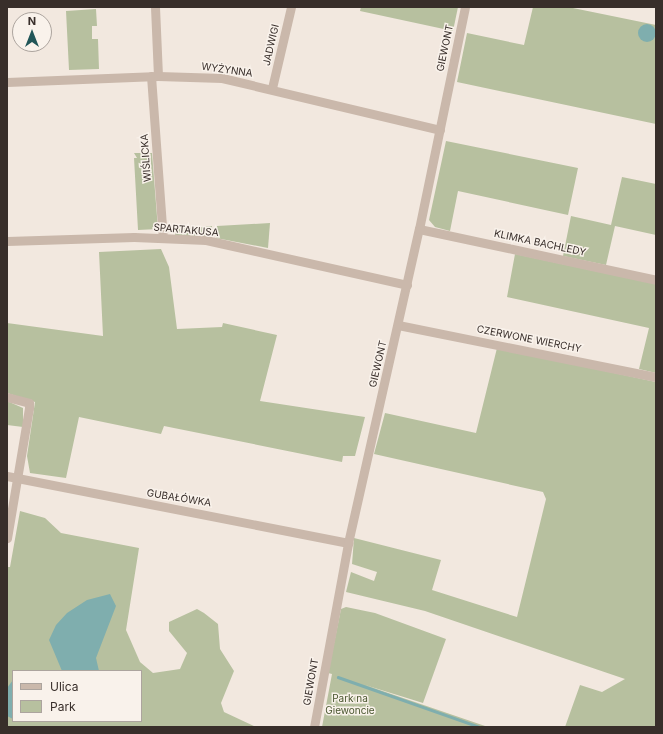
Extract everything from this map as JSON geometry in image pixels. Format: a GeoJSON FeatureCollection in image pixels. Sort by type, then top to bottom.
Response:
{"type":"FeatureCollection","features":[{"type":"Feature","properties":{"kind":"street","name":"WIŚLICKA"},"geometry":{"type":"LineString","coordinates":[[155,7],[155,76],[163,238]]}},
{"type":"Feature","properties":{"kind":"street","name":"JADWIGI"},"geometry":{"type":"LineString","coordinates":[[272,88],[291,7]]}},
{"type":"Feature","properties":{"kind":"street","name":"GIEWONT"},"geometry":{"type":"LineString","coordinates":[[314,727],[348,542],[407,285],[465,7]]}},
{"type":"Feature","properties":{"kind":"street","name":"WYŻYNNA"},"geometry":{"type":"LineString","coordinates":[[7,82],[155,76],[222,78],[272,88],[440,130]]}},
{"type":"Feature","properties":{"kind":"street","name":"KLIMKA BACHLEDY"},"geometry":{"type":"LineString","coordinates":[[419,229],[656,280]]}},
{"type":"Feature","properties":{"kind":"street","name":"SPARTAKUSA"},"geometry":{"type":"LineString","coordinates":[[7,241],[163,238],[206,240],[407,285]]}},
{"type":"Feature","properties":{"kind":"street","name":"CZERWONE WIERCHY"},"geometry":{"type":"LineString","coordinates":[[398,325],[656,377]]}},
{"type":"Feature","properties":{"kind":"street"},"geometry":{"type":"LineString","coordinates":[[7,397],[29,403],[19,477],[7,538]]}},
{"type":"Feature","properties":{"kind":"street","name":"GUBAŁÓWKA"},"geometry":{"type":"LineString","coordinates":[[7,476],[19,477],[89,494],[161,504],[348,542]]}},
{"type":"Feature","properties":{"kind":"green space"},"geometry":{"type":"Polygon","coordinates":[[[361,7],[458,7],[453,31],[360,11],[361,7]]]}},
{"type":"Feature","properties":{"kind":"green space"},"geometry":{"type":"Polygon","coordinates":[[[533,7],[568,7],[656,25],[656,124],[457,82],[467,33],[524,45],[533,7]]]}},
{"type":"Feature","properties":{"kind":"green space"},"geometry":{"type":"Polygon","coordinates":[[[96,9],[97,26],[92,26],[92,39],[98,39],[99,69],[69,70],[66,11],[96,9]]]}},
{"type":"Feature","properties":{"kind":"green space"},"geometry":{"type":"Polygon","coordinates":[[[446,141],[578,168],[568,215],[458,191],[450,231],[435,227],[429,220],[446,141]]]}},
{"type":"Feature","properties":{"kind":"green space"},"geometry":{"type":"Polygon","coordinates":[[[134,153],[152,153],[158,229],[138,230],[134,158],[137,158],[134,153]]]}},
{"type":"Feature","properties":{"kind":"green space"},"geometry":{"type":"Polygon","coordinates":[[[622,177],[656,184],[656,235],[615,226],[606,265],[563,256],[571,216],[611,225],[622,177]]]}},
{"type":"Feature","properties":{"kind":"green space"},"geometry":{"type":"Polygon","coordinates":[[[270,223],[268,248],[216,238],[217,226],[270,223]]]}},
{"type":"Feature","properties":{"kind":"green space"},"geometry":{"type":"Polygon","coordinates":[[[212,226],[210,239],[175,235],[177,229],[212,226]]]}},
{"type":"Feature","properties":{"kind":"green space"},"geometry":{"type":"Polygon","coordinates":[[[161,249],[169,267],[177,329],[222,327],[223,323],[277,335],[260,401],[365,417],[355,456],[343,456],[342,462],[164,426],[161,434],[79,417],[66,478],[30,473],[27,456],[35,402],[7,393],[7,323],[103,336],[99,252],[161,249]]]}},
{"type":"Feature","properties":{"kind":"green space"},"geometry":{"type":"Polygon","coordinates":[[[515,254],[656,284],[656,373],[639,369],[649,328],[507,297],[515,254]]]}},
{"type":"Feature","properties":{"kind":"green space"},"geometry":{"type":"Polygon","coordinates":[[[497,348],[656,382],[656,727],[565,727],[580,685],[602,692],[625,679],[425,611],[346,592],[351,572],[374,581],[377,572],[352,564],[354,538],[441,560],[432,590],[517,617],[546,499],[543,492],[374,454],[385,413],[476,433],[497,348]]]}},
{"type":"Feature","properties":{"kind":"green space"},"geometry":{"type":"Polygon","coordinates":[[[7,401],[23,408],[23,427],[7,425],[7,401]]]}},
{"type":"Feature","properties":{"kind":"green space"},"geometry":{"type":"Polygon","coordinates":[[[20,511],[45,518],[61,533],[139,548],[126,630],[140,662],[153,673],[180,669],[187,653],[169,631],[169,622],[197,609],[218,624],[220,649],[234,671],[221,703],[224,712],[256,727],[7,727],[7,567],[10,567],[20,511]]]}},
{"type":"Feature","properties":{"kind":"green space","name":"Park na Giewoncie"},"geometry":{"type":"Polygon","coordinates":[[[346,607],[375,613],[446,639],[423,703],[365,685],[488,727],[322,727],[332,674],[328,673],[341,609],[346,607]]]}},
{"type":"Feature","properties":{"kind":"water"},"geometry":{"type":"Polygon","coordinates":[[[647,24],[653,27],[656,33],[653,39],[647,42],[641,39],[638,33],[641,27],[647,24]]]}},
{"type":"Feature","properties":{"kind":"water"},"geometry":{"type":"Polygon","coordinates":[[[110,594],[116,606],[96,658],[99,670],[62,670],[49,640],[56,625],[67,613],[87,600],[110,594]]]}},
{"type":"Feature","properties":{"kind":"water"},"geometry":{"type":"Polygon","coordinates":[[[12,681],[12,718],[7,716],[7,688],[12,681]]]}},
{"type":"Feature","properties":{"kind":"waterway"},"geometry":{"type":"LineString","coordinates":[[338,677],[480,727]]}}]}
